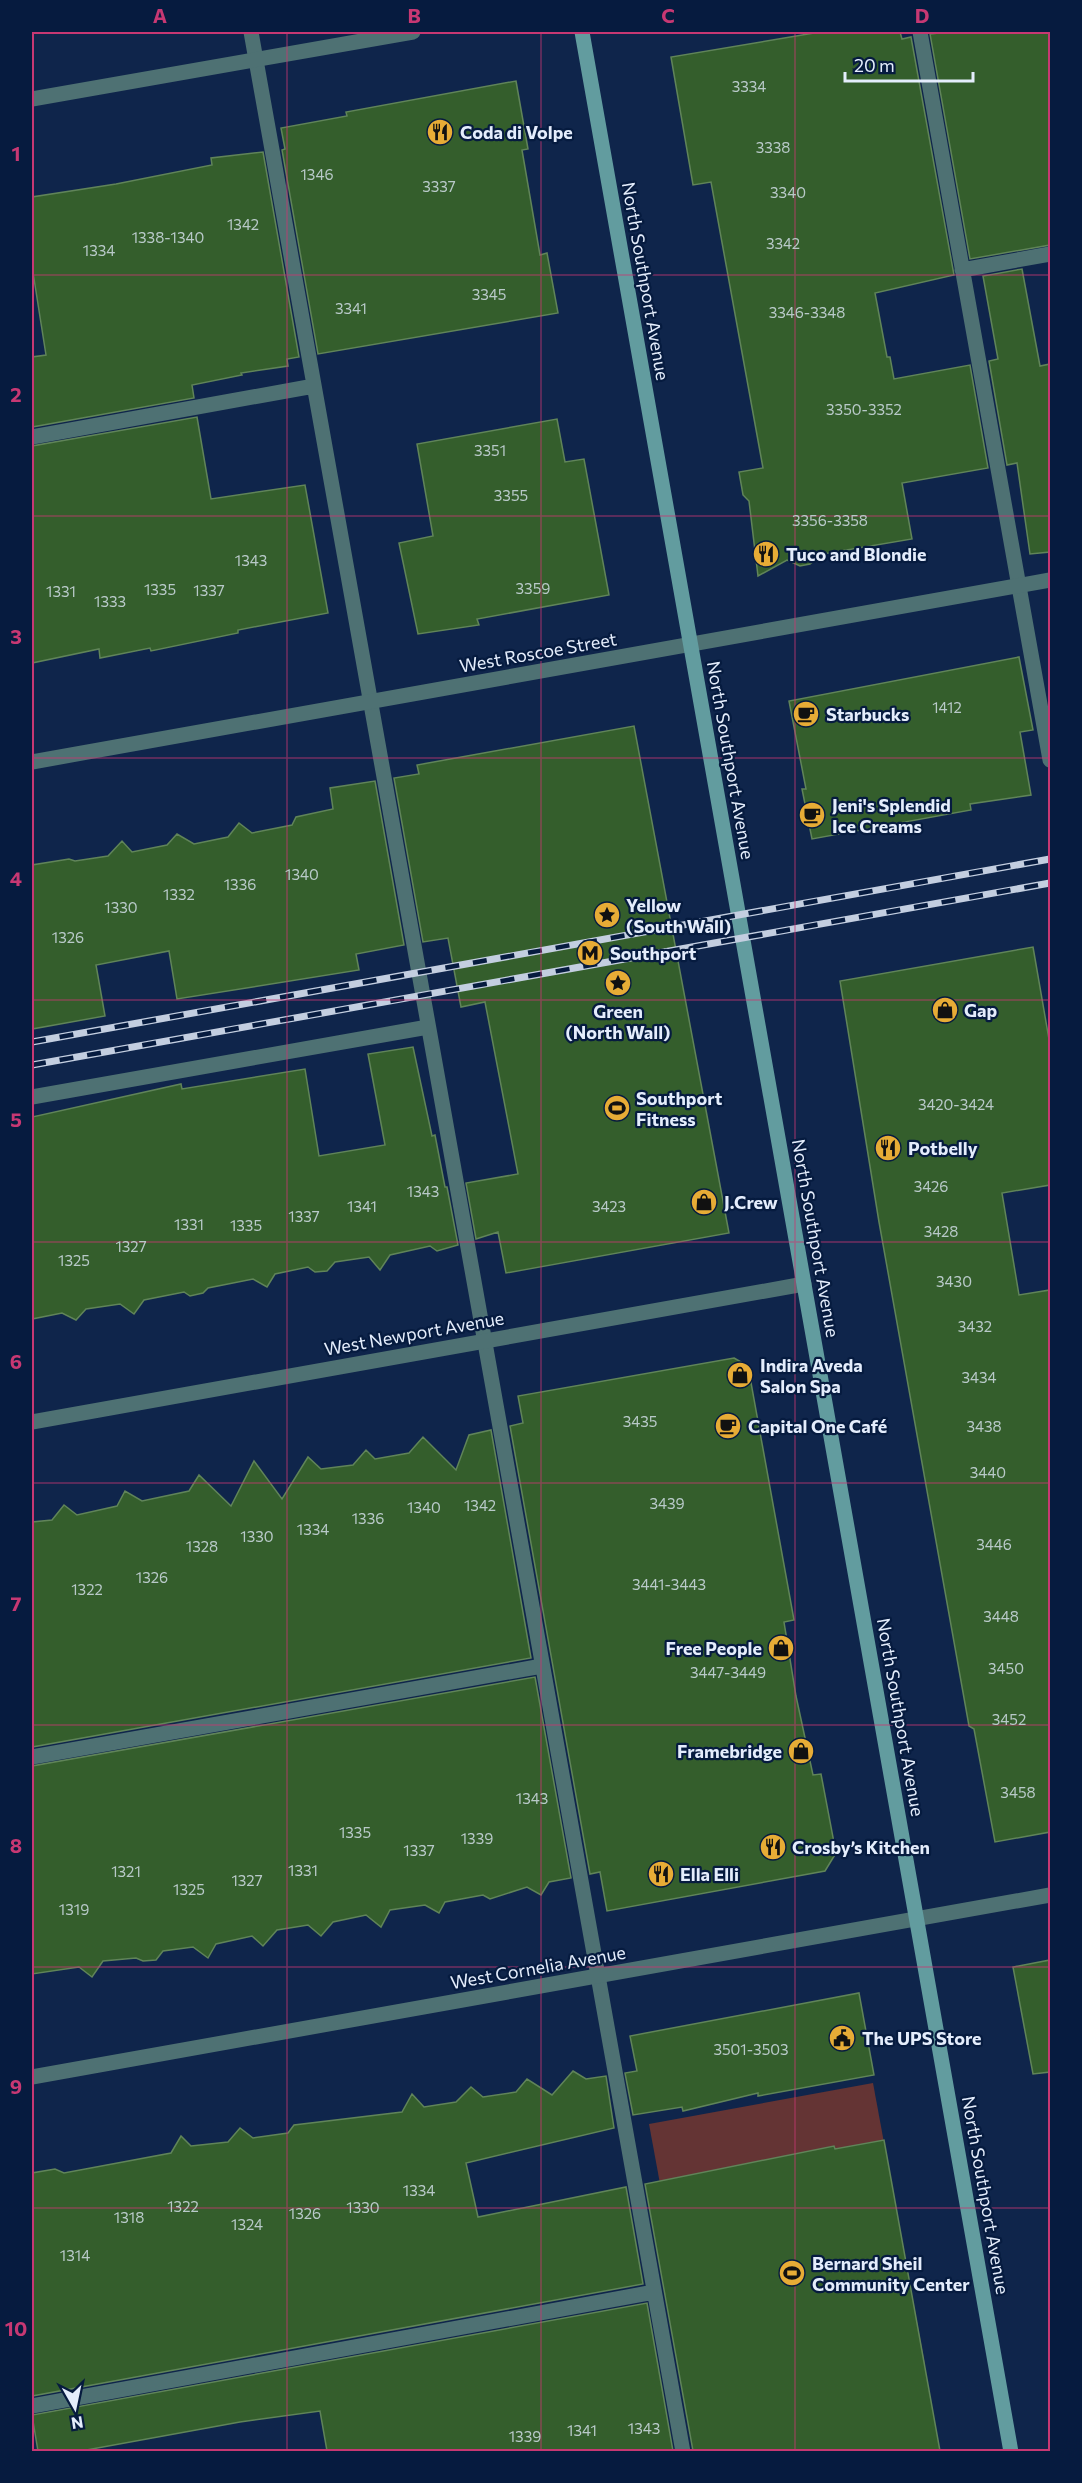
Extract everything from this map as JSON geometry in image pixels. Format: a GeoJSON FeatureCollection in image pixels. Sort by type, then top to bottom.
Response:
{"type":"FeatureCollection","features":[{"type":"Feature","properties":{"kind":"street"},"geometry":{"type":"LineString","coordinates":[[251,32],[683,2451]]}},
{"type":"Feature","properties":{"kind":"street"},"geometry":{"type":"LineString","coordinates":[[32,99],[413,32]]}},
{"type":"Feature","properties":{"kind":"street","name":"North Southport Avenue"},"geometry":{"type":"LineString","coordinates":[[582,32],[1011,2451]]}},
{"type":"Feature","properties":{"kind":"street"},"geometry":{"type":"LineString","coordinates":[[920,32],[1050,760]]}},
{"type":"Feature","properties":{"kind":"street"},"geometry":{"type":"LineString","coordinates":[[962,270],[1050,254]]}},
{"type":"Feature","properties":{"kind":"street"},"geometry":{"type":"LineString","coordinates":[[32,437],[314,386]]}},
{"type":"Feature","properties":{"kind":"street","name":"West Roscoe Street"},"geometry":{"type":"LineString","coordinates":[[32,762],[1050,580]]}},
{"type":"Feature","properties":{"kind":"street"},"geometry":{"type":"LineString","coordinates":[[32,1097],[428,1027]]}},
{"type":"Feature","properties":{"kind":"street","name":"West Newport Avenue"},"geometry":{"type":"LineString","coordinates":[[32,1422],[804,1284]]}},
{"type":"Feature","properties":{"kind":"street"},"geometry":{"type":"LineString","coordinates":[[32,1757],[542,1666]]}},
{"type":"Feature","properties":{"kind":"street","name":"West Cornelia Avenue"},"geometry":{"type":"LineString","coordinates":[[32,2078],[1050,1895]]}},
{"type":"Feature","properties":{"kind":"street"},"geometry":{"type":"LineString","coordinates":[[32,2406],[654,2292]]}},
{"type":"Feature","properties":{"kind":"shaded area","name":"Bernard Sheil Community Center"},"geometry":{"type":"Polygon","coordinates":[[[873,2083],[925,2365],[701,2406],[649,2124],[873,2083]]]}},
{"type":"Feature","properties":{"kind":"building"},"geometry":{"type":"Polygon","coordinates":[[[820,32],[900,32],[902,39],[911,37],[954,275],[875,293],[887,357],[890,357],[894,379],[970,365],[988,468],[902,483],[912,539],[823,554],[810,564],[800,566],[787,560],[758,576],[749,501],[743,495],[739,472],[763,468],[711,182],[693,185],[671,57],[820,32]]]}},
{"type":"Feature","properties":{"kind":"building"},"geometry":{"type":"Polygon","coordinates":[[[1050,32],[1050,245],[970,259],[930,34],[1050,32]]]}},
{"type":"Feature","properties":{"kind":"building"},"geometry":{"type":"Polygon","coordinates":[[[516,81],[528,149],[522,150],[540,255],[547,253],[558,313],[318,354],[282,150],[285,149],[281,128],[347,116],[346,112],[516,81]]]}},
{"type":"Feature","properties":{"kind":"building"},"geometry":{"type":"Polygon","coordinates":[[[263,152],[299,357],[287,359],[288,366],[241,373],[242,375],[192,385],[194,398],[32,427],[32,357],[46,355],[32,266],[32,197],[116,184],[212,165],[211,158],[263,152]]]}},
{"type":"Feature","properties":{"kind":"building"},"geometry":{"type":"Polygon","coordinates":[[[1022,269],[1040,366],[1050,364],[1050,552],[1030,554],[1017,463],[1007,465],[989,361],[998,359],[983,276],[1022,269]]]}},
{"type":"Feature","properties":{"kind":"building"},"geometry":{"type":"Polygon","coordinates":[[[197,417],[211,499],[305,485],[328,613],[238,630],[238,633],[151,651],[150,648],[100,658],[99,649],[32,663],[32,446],[197,417]]]}},
{"type":"Feature","properties":{"kind":"building"},"geometry":{"type":"Polygon","coordinates":[[[557,419],[565,462],[584,459],[609,595],[477,619],[479,625],[418,634],[399,543],[433,536],[417,444],[557,419]]]}},
{"type":"Feature","properties":{"kind":"building"},"geometry":{"type":"Polygon","coordinates":[[[1019,657],[1033,730],[1020,732],[1031,795],[970,804],[971,810],[812,839],[802,789],[806,789],[789,701],[1019,657]]]}},
{"type":"Feature","properties":{"kind":"building"},"geometry":{"type":"Polygon","coordinates":[[[634,726],[729,1233],[506,1273],[498,1232],[476,1239],[466,1183],[518,1174],[485,1002],[461,1007],[448,938],[423,942],[394,778],[419,774],[417,765],[634,726]]]}},
{"type":"Feature","properties":{"kind":"building"},"geometry":{"type":"Polygon","coordinates":[[[375,781],[404,945],[356,954],[359,970],[177,999],[169,951],[96,965],[105,1016],[32,1029],[32,865],[108,856],[122,841],[132,852],[167,845],[177,834],[194,844],[228,837],[239,823],[252,833],[292,825],[296,817],[333,809],[330,788],[375,781]]]}},
{"type":"Feature","properties":{"kind":"building"},"geometry":{"type":"Polygon","coordinates":[[[1033,947],[1050,1045],[1050,1185],[1002,1193],[1019,1295],[1050,1290],[1050,1832],[995,1842],[974,1729],[969,1726],[879,1222],[840,981],[1033,947]]]}},
{"type":"Feature","properties":{"kind":"building"},"geometry":{"type":"Polygon","coordinates":[[[413,1047],[432,1136],[435,1135],[445,1187],[447,1187],[458,1245],[437,1251],[430,1246],[390,1255],[380,1270],[369,1257],[335,1262],[327,1271],[315,1272],[308,1267],[275,1274],[267,1287],[253,1279],[208,1288],[203,1293],[190,1296],[184,1292],[144,1300],[134,1314],[120,1304],[86,1309],[76,1320],[62,1313],[32,1319],[32,1117],[181,1084],[182,1089],[305,1069],[319,1156],[385,1145],[368,1054],[413,1047]]]}},
{"type":"Feature","properties":{"kind":"building"},"geometry":{"type":"Polygon","coordinates":[[[734,1358],[748,1366],[794,1620],[784,1622],[796,1696],[813,1775],[821,1774],[836,1853],[825,1871],[607,1911],[600,1872],[590,1874],[510,1426],[523,1423],[518,1396],[734,1358]]]}},
{"type":"Feature","properties":{"kind":"building"},"geometry":{"type":"Polygon","coordinates":[[[491,1430],[531,1658],[32,1747],[32,1522],[52,1520],[64,1505],[77,1515],[117,1506],[125,1491],[142,1501],[189,1491],[199,1475],[231,1506],[254,1461],[282,1499],[308,1457],[321,1469],[353,1465],[366,1450],[375,1459],[409,1453],[423,1437],[456,1470],[469,1435],[491,1430]]]}},
{"type":"Feature","properties":{"kind":"building"},"geometry":{"type":"Polygon","coordinates":[[[535,1677],[571,1878],[549,1882],[541,1895],[527,1887],[490,1899],[483,1895],[445,1902],[439,1913],[425,1905],[390,1910],[381,1927],[366,1915],[333,1922],[321,1936],[308,1925],[277,1930],[263,1946],[252,1936],[216,1944],[208,1958],[193,1947],[163,1951],[156,1960],[143,1961],[136,1958],[103,1961],[92,1977],[79,1967],[32,1974],[32,1766],[535,1677]]]}},
{"type":"Feature","properties":{"kind":"building"},"geometry":{"type":"Polygon","coordinates":[[[1050,1960],[1050,2072],[1033,2074],[1013,1967],[1050,1960]]]}},
{"type":"Feature","properties":{"kind":"building"},"geometry":{"type":"Polygon","coordinates":[[[859,1993],[874,2075],[758,2096],[758,2093],[683,2111],[682,2107],[633,2115],[625,2073],[637,2071],[630,2036],[859,1993]]]}},
{"type":"Feature","properties":{"kind":"building"},"geometry":{"type":"Polygon","coordinates":[[[573,2071],[586,2079],[606,2076],[614,2128],[466,2163],[478,2217],[626,2187],[643,2284],[32,2396],[32,2173],[55,2169],[64,2173],[171,2153],[181,2136],[191,2146],[228,2142],[240,2128],[253,2138],[288,2133],[294,2125],[402,2112],[412,2094],[424,2107],[456,2102],[471,2087],[483,2097],[516,2092],[527,2079],[552,2095],[573,2071]]]}},
{"type":"Feature","properties":{"kind":"building","name":"Bernard Sheil Community Center"},"geometry":{"type":"Polygon","coordinates":[[[884,2140],[940,2451],[693,2451],[645,2184],[834,2146],[835,2149],[884,2140]]]}},
{"type":"Feature","properties":{"kind":"building"},"geometry":{"type":"Polygon","coordinates":[[[647,2303],[673,2451],[327,2451],[320,2411],[240,2422],[81,2451],[38,2451],[32,2415],[647,2303]]]}},
{"type":"Feature","properties":{"kind":"railway"},"geometry":{"type":"LineString","coordinates":[[32,1042],[1050,859]]}},
{"type":"Feature","properties":{"kind":"railway"},"geometry":{"type":"LineString","coordinates":[[32,1065],[1050,883]]}},
{"type":"Feature","properties":{"kind":"place","name":"Coda di Volpe"},"geometry":{"type":"Point","coordinates":[440,132]}},
{"type":"Feature","properties":{"kind":"place","name":"Tuco and Blondie"},"geometry":{"type":"Point","coordinates":[766,554]}},
{"type":"Feature","properties":{"kind":"place","name":"Starbucks"},"geometry":{"type":"Point","coordinates":[806,714]}},
{"type":"Feature","properties":{"kind":"place","name":"Jeni's Splendid Ice Creams"},"geometry":{"type":"Point","coordinates":[812,815]}},
{"type":"Feature","properties":{"kind":"place","name":"Yellow (South Wall)"},"geometry":{"type":"Point","coordinates":[607,915]}},
{"type":"Feature","properties":{"kind":"place","name":"Southport"},"geometry":{"type":"Point","coordinates":[590,953]}},
{"type":"Feature","properties":{"kind":"place","name":"Green (North Wall)"},"geometry":{"type":"Point","coordinates":[618,983]}},
{"type":"Feature","properties":{"kind":"place","name":"Gap"},"geometry":{"type":"Point","coordinates":[945,1010]}},
{"type":"Feature","properties":{"kind":"place","name":"Southport Fitness"},"geometry":{"type":"Point","coordinates":[617,1108]}},
{"type":"Feature","properties":{"kind":"place","name":"Potbelly"},"geometry":{"type":"Point","coordinates":[888,1148]}},
{"type":"Feature","properties":{"kind":"place","name":"J.Crew"},"geometry":{"type":"Point","coordinates":[704,1202]}},
{"type":"Feature","properties":{"kind":"place","name":"Indira Aveda Salon Spa"},"geometry":{"type":"Point","coordinates":[740,1375]}},
{"type":"Feature","properties":{"kind":"place","name":"Capital One Café"},"geometry":{"type":"Point","coordinates":[728,1426]}},
{"type":"Feature","properties":{"kind":"place","name":"Free People"},"geometry":{"type":"Point","coordinates":[781,1648]}},
{"type":"Feature","properties":{"kind":"place","name":"Framebridge"},"geometry":{"type":"Point","coordinates":[801,1751]}},
{"type":"Feature","properties":{"kind":"place","name":"Crosby’s Kitchen"},"geometry":{"type":"Point","coordinates":[773,1847]}},
{"type":"Feature","properties":{"kind":"place","name":"Ella Elli"},"geometry":{"type":"Point","coordinates":[661,1874]}},
{"type":"Feature","properties":{"kind":"place","name":"The UPS Store"},"geometry":{"type":"Point","coordinates":[842,2038]}},
{"type":"Feature","properties":{"kind":"place","name":"Bernard Sheil Community Center"},"geometry":{"type":"Point","coordinates":[792,2273]}}]}
